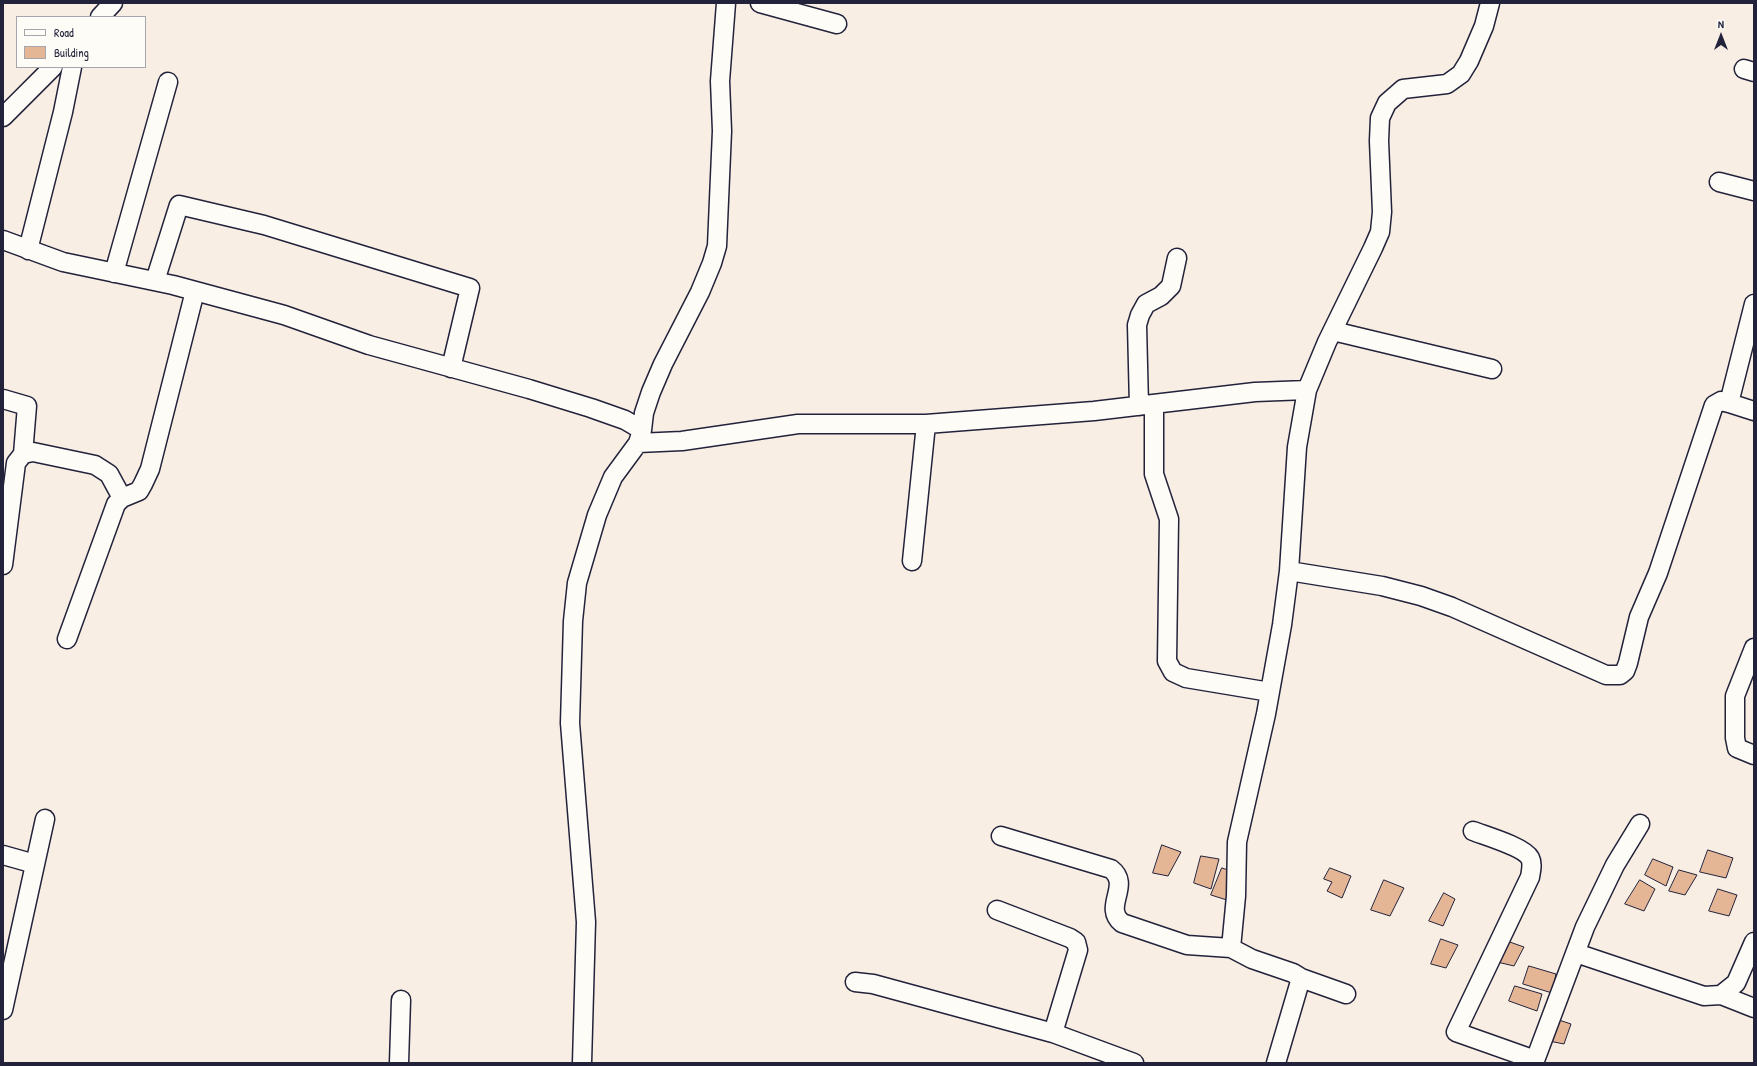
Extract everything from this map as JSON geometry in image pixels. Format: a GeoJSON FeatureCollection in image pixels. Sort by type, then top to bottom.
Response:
{"type":"FeatureCollection","features":[{"type":"Feature","properties":{"kind":"street"},"geometry":{"type":"LineString","coordinates":[[101,16],[113,3]]}},
{"type":"Feature","properties":{"kind":"street"},"geometry":{"type":"LineString","coordinates":[[582,1063],[586,922],[570,723],[573,621],[577,583],[597,515],[613,477],[640,437],[644,413],[654,385],[681,327],[700,292],[712,263],[717,246],[722,130],[720,81],[726,3]]}},
{"type":"Feature","properties":{"kind":"street"},"geometry":{"type":"LineString","coordinates":[[760,3],[837,24]]}},
{"type":"Feature","properties":{"kind":"street"},"geometry":{"type":"LineString","coordinates":[[1231,948],[1236,896],[1237,842],[1270,692],[1282,625],[1289,571],[1298,447],[1307,390],[1380,232],[1382,212],[1379,141],[1380,118],[1387,103],[1404,89],[1447,84],[1461,74],[1469,61],[1484,26],[1490,3]]}},
{"type":"Feature","properties":{"kind":"street"},"geometry":{"type":"LineString","coordinates":[[3,117],[52,68]]}},
{"type":"Feature","properties":{"kind":"street"},"geometry":{"type":"LineString","coordinates":[[28,250],[72,68]]}},
{"type":"Feature","properties":{"kind":"street"},"geometry":{"type":"LineString","coordinates":[[114,273],[168,82]]}},
{"type":"Feature","properties":{"kind":"street"},"geometry":{"type":"LineString","coordinates":[[1719,182],[1754,191]]}},
{"type":"Feature","properties":{"kind":"street"},"geometry":{"type":"LineString","coordinates":[[154,282],[179,205],[264,225],[470,288],[451,368]]}},
{"type":"Feature","properties":{"kind":"street"},"geometry":{"type":"LineString","coordinates":[[3,240],[63,262],[195,291],[284,315],[369,345],[591,408],[625,420],[640,437],[682,441],[798,424],[926,424],[1094,411],[1255,392],[1307,390]]}},
{"type":"Feature","properties":{"kind":"street"},"geometry":{"type":"LineString","coordinates":[[1177,258],[1171,286],[1161,296],[1146,304],[1137,325],[1154,474],[1169,519],[1167,661],[1173,672],[1186,678],[1270,692]]}},
{"type":"Feature","properties":{"kind":"street"},"geometry":{"type":"LineString","coordinates":[[67,639],[116,504],[122,498],[139,491],[150,469],[195,291]]}},
{"type":"Feature","properties":{"kind":"street"},"geometry":{"type":"LineString","coordinates":[[1729,403],[1754,304]]}},
{"type":"Feature","properties":{"kind":"street"},"geometry":{"type":"LineString","coordinates":[[1333,331],[1492,369]]}},
{"type":"Feature","properties":{"kind":"street"},"geometry":{"type":"LineString","coordinates":[[3,399],[27,406],[22,454],[9,476],[3,565]]}},
{"type":"Feature","properties":{"kind":"street"},"geometry":{"type":"LineString","coordinates":[[1289,571],[1382,586],[1421,596],[1452,607],[1606,675],[1620,675],[1625,671],[1628,663],[1640,618],[1658,573],[1714,405],[1721,401],[1754,411]]}},
{"type":"Feature","properties":{"kind":"street"},"geometry":{"type":"LineString","coordinates":[[912,561],[926,424]]}},
{"type":"Feature","properties":{"kind":"street"},"geometry":{"type":"LineString","coordinates":[[22,454],[33,452],[95,465],[109,474],[122,498]]}},
{"type":"Feature","properties":{"kind":"street"},"geometry":{"type":"LineString","coordinates":[[1754,648],[1735,696],[1735,738],[1737,748],[1754,755]]}},
{"type":"Feature","properties":{"kind":"street"},"geometry":{"type":"LineString","coordinates":[[3,1010],[45,819]]}},
{"type":"Feature","properties":{"kind":"street"},"geometry":{"type":"LineString","coordinates":[[1473,831],[1525,851],[1531,859],[1532,867],[1530,877],[1456,1032],[1534,1061],[1585,927],[1615,865],[1640,824]]}},
{"type":"Feature","properties":{"kind":"street"},"geometry":{"type":"LineString","coordinates":[[1001,836],[1111,869],[1116,873],[1119,889],[1114,912],[1116,919],[1122,923],[1187,945],[1231,948],[1252,959],[1346,994]]}},
{"type":"Feature","properties":{"kind":"street"},"geometry":{"type":"LineString","coordinates":[[3,855],[35,864]]}},
{"type":"Feature","properties":{"kind":"street"},"geometry":{"type":"LineString","coordinates":[[997,910],[1070,938],[1076,942],[1078,950],[1053,1033]]}},
{"type":"Feature","properties":{"kind":"street"},"geometry":{"type":"LineString","coordinates":[[1721,995],[1736,983],[1754,942]]}},
{"type":"Feature","properties":{"kind":"street"},"geometry":{"type":"LineString","coordinates":[[1576,953],[1704,996],[1721,995],[1754,1008]]}},
{"type":"Feature","properties":{"kind":"street"},"geometry":{"type":"LineString","coordinates":[[1276,1063],[1301,978]]}},
{"type":"Feature","properties":{"kind":"street"},"geometry":{"type":"LineString","coordinates":[[855,982],[873,984],[1053,1033],[1134,1063]]}},
{"type":"Feature","properties":{"kind":"street"},"geometry":{"type":"LineString","coordinates":[[399,1063],[401,1000]]}},
{"type":"Feature","properties":{"kind":"building"},"geometry":{"type":"Polygon","coordinates":[[[1162,845],[1181,852],[1168,876],[1153,873],[1162,845]]]}},
{"type":"Feature","properties":{"kind":"building"},"geometry":{"type":"Polygon","coordinates":[[[1708,850],[1733,858],[1726,878],[1700,872],[1708,850]]]}},
{"type":"Feature","properties":{"kind":"building"},"geometry":{"type":"Polygon","coordinates":[[[1201,856],[1219,859],[1211,889],[1194,883],[1201,856]]]}},
{"type":"Feature","properties":{"kind":"building"},"geometry":{"type":"Polygon","coordinates":[[[1653,859],[1673,867],[1666,886],[1645,875],[1653,859]]]}},
{"type":"Feature","properties":{"kind":"building"},"geometry":{"type":"Polygon","coordinates":[[[1222,868],[1231,871],[1230,901],[1211,895],[1222,868]]]}},
{"type":"Feature","properties":{"kind":"building"},"geometry":{"type":"Polygon","coordinates":[[[1330,868],[1351,876],[1342,898],[1327,891],[1332,882],[1324,879],[1330,868]]]}},
{"type":"Feature","properties":{"kind":"building"},"geometry":{"type":"Polygon","coordinates":[[[1679,870],[1697,875],[1685,895],[1669,891],[1679,870]]]}},
{"type":"Feature","properties":{"kind":"building"},"geometry":{"type":"Polygon","coordinates":[[[1384,880],[1404,888],[1390,916],[1371,910],[1384,880]]]}},
{"type":"Feature","properties":{"kind":"building"},"geometry":{"type":"Polygon","coordinates":[[[1640,880],[1655,889],[1644,911],[1625,904],[1640,880]]]}},
{"type":"Feature","properties":{"kind":"building"},"geometry":{"type":"Polygon","coordinates":[[[1718,889],[1737,895],[1729,916],[1709,911],[1718,889]]]}},
{"type":"Feature","properties":{"kind":"building"},"geometry":{"type":"Polygon","coordinates":[[[1444,893],[1455,899],[1443,926],[1429,921],[1444,893]]]}},
{"type":"Feature","properties":{"kind":"building"},"geometry":{"type":"Polygon","coordinates":[[[1441,939],[1458,945],[1446,968],[1431,964],[1441,939]]]}},
{"type":"Feature","properties":{"kind":"building"},"geometry":{"type":"Polygon","coordinates":[[[1504,940],[1524,947],[1514,966],[1493,961],[1504,940]]]}},
{"type":"Feature","properties":{"kind":"building"},"geometry":{"type":"Polygon","coordinates":[[[1529,966],[1556,974],[1552,993],[1523,984],[1529,966]]]}},
{"type":"Feature","properties":{"kind":"building"},"geometry":{"type":"Polygon","coordinates":[[[1515,986],[1542,994],[1537,1011],[1509,1001],[1515,986]]]}},
{"type":"Feature","properties":{"kind":"building"},"geometry":{"type":"Polygon","coordinates":[[[1556,1019],[1571,1024],[1564,1044],[1549,1041],[1556,1019]]]}}]}
